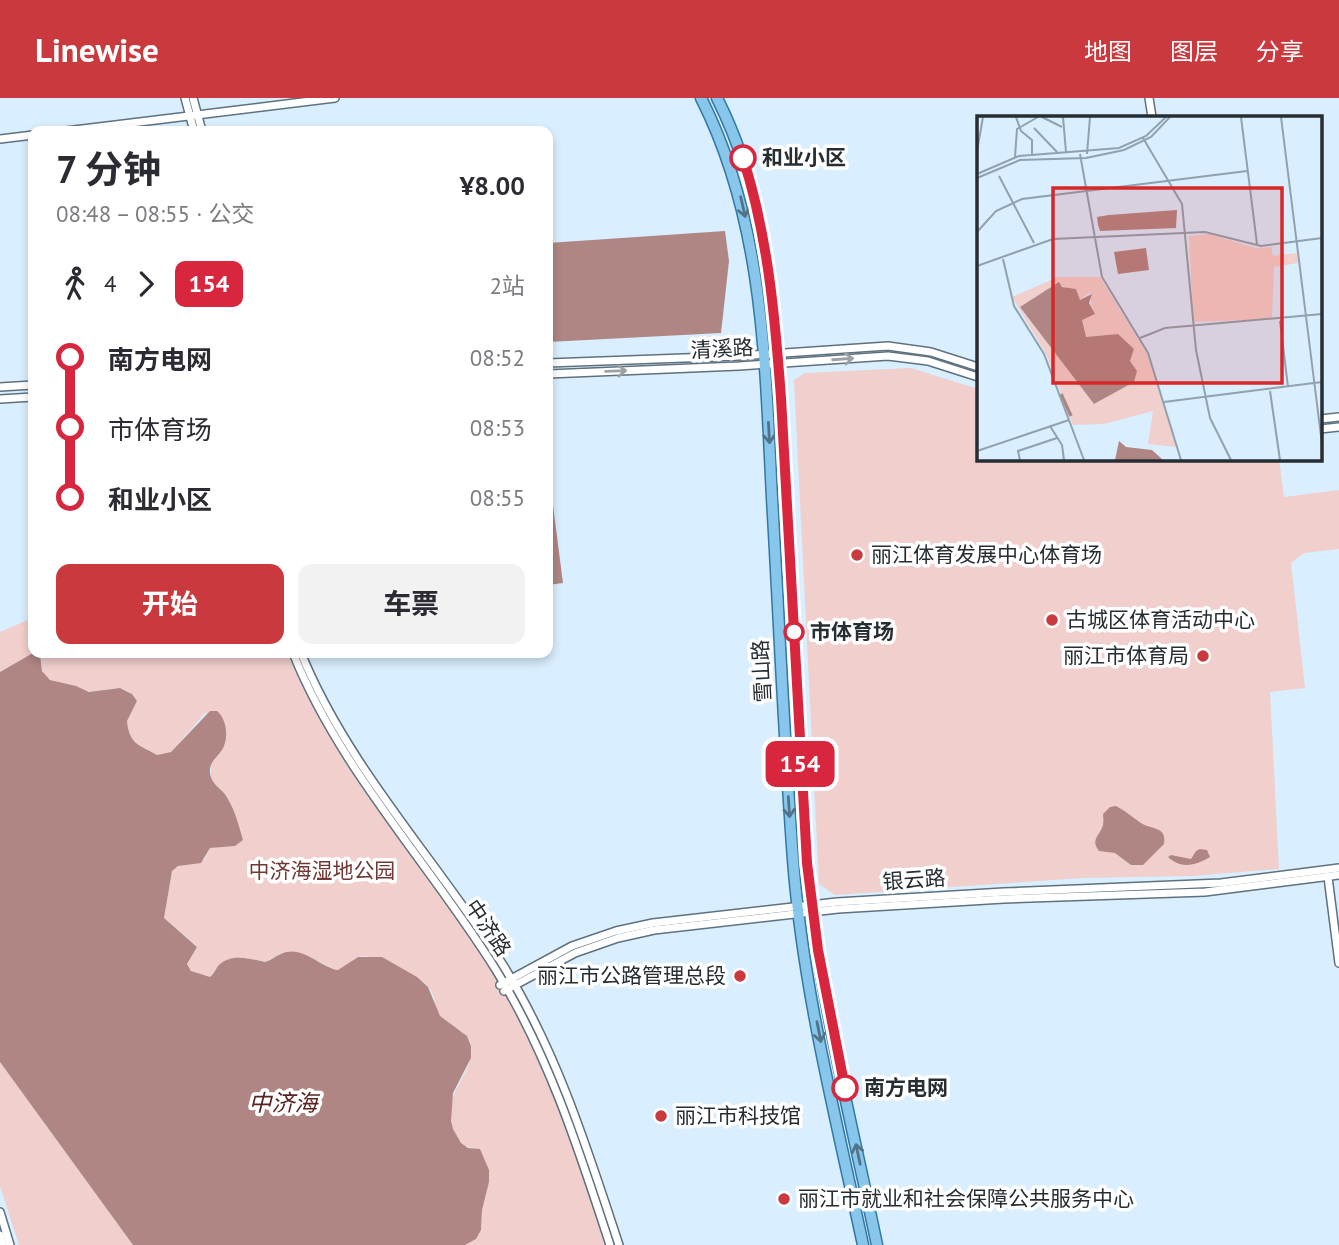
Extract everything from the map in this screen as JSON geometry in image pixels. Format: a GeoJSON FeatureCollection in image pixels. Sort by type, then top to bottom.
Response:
{"type":"FeatureCollection","features":[{"type":"Feature","properties":{"kind":"main road","name":"雪山路"},"geometry":{"type":"LineString","coordinates":[[701,98],[726,153],[740,197],[752,260],[764,360],[787,777],[798,910],[818,1028],[863,1245]]}},
{"type":"Feature","properties":{"kind":"main road","name":"雪山路"},"geometry":{"type":"LineString","coordinates":[[717,98],[743,156],[754,193],[766,258],[778,358],[801,776],[812,908],[834,1037],[877,1245]]}},
{"type":"Feature","properties":{"kind":"street"},"geometry":{"type":"LineString","coordinates":[[185,98],[199,126]]}},
{"type":"Feature","properties":{"kind":"street"},"geometry":{"type":"LineString","coordinates":[[193,98],[194,126]]}},
{"type":"Feature","properties":{"kind":"street"},"geometry":{"type":"LineString","coordinates":[[109,126],[335,98]]}},
{"type":"Feature","properties":{"kind":"street"},"geometry":{"type":"LineString","coordinates":[[1149,98],[1152,116]]}},
{"type":"Feature","properties":{"kind":"street"},"geometry":{"type":"LineString","coordinates":[[0,139],[28,136]]}},
{"type":"Feature","properties":{"kind":"street","name":"清溪路"},"geometry":{"type":"LineString","coordinates":[[553,374],[764,360],[900,346],[931,352],[977,367]]}},
{"type":"Feature","properties":{"kind":"street","name":"清溪路"},"geometry":{"type":"LineString","coordinates":[[778,358],[899,356],[977,377]]}},
{"type":"Feature","properties":{"kind":"street","name":"清溪路"},"geometry":{"type":"LineString","coordinates":[[553,363],[764,360]]}},
{"type":"Feature","properties":{"kind":"street"},"geometry":{"type":"LineString","coordinates":[[0,387],[28,385]]}},
{"type":"Feature","properties":{"kind":"street"},"geometry":{"type":"LineString","coordinates":[[0,399],[28,397]]}},
{"type":"Feature","properties":{"kind":"street","name":"中济路"},"geometry":{"type":"LineString","coordinates":[[295,658],[337,742],[472,933],[547,1046],[566,1092],[619,1245]]}},
{"type":"Feature","properties":{"kind":"street","name":"中济路"},"geometry":{"type":"LineString","coordinates":[[303,658],[344,737],[478,928],[540,1050],[559,1095],[610,1245]]}},
{"type":"Feature","properties":{"kind":"street","name":"银云路"},"geometry":{"type":"LineString","coordinates":[[507,985],[565,949],[616,931],[653,923],[1004,892],[1222,883],[1339,868]]}},
{"type":"Feature","properties":{"kind":"street","name":"银云路"},"geometry":{"type":"LineString","coordinates":[[812,908],[1193,892],[1339,875]]}},
{"type":"Feature","properties":{"kind":"street"},"geometry":{"type":"LineString","coordinates":[[1328,877],[1339,963]]}},
{"type":"Feature","properties":{"kind":"street"},"geometry":{"type":"LineString","coordinates":[[0,1212],[10,1245]]}},
{"type":"Feature","properties":{"kind":"street"},"geometry":{"type":"LineString","coordinates":[[0,1235],[3,1245]]}},
{"type":"Feature","properties":{"kind":"green space","name":"古城区体育活动中心"},"geometry":{"type":"Polygon","coordinates":[[[911,368],[977,389],[977,460],[1279,460],[1284,497],[1339,490],[1339,549],[1304,553],[1291,563],[1305,688],[1270,692],[1279,869],[1191,876],[1082,878],[835,895],[819,884],[794,380],[805,373],[911,368]]]}},
{"type":"Feature","properties":{"kind":"green space"},"geometry":{"type":"Polygon","coordinates":[[[28,620],[28,656],[0,672],[0,632],[28,620]]]}},
{"type":"Feature","properties":{"kind":"green space","name":"中济海湿地公园"},"geometry":{"type":"Polygon","coordinates":[[[40,658],[289,658],[306,695],[354,774],[463,925],[508,997],[556,1100],[607,1245],[465,1245],[476,1239],[481,1230],[482,1210],[489,1182],[475,1148],[465,1146],[461,1142],[450,1121],[453,1097],[471,1056],[470,1040],[441,1018],[431,991],[416,978],[367,956],[358,957],[339,970],[302,953],[284,952],[265,962],[230,959],[219,965],[210,977],[188,968],[197,946],[164,918],[172,871],[178,866],[204,860],[210,848],[235,846],[243,840],[227,795],[215,786],[211,778],[211,764],[222,750],[206,712],[171,752],[157,755],[140,746],[130,735],[127,721],[137,701],[132,694],[120,688],[88,691],[51,680],[44,674],[40,658]]]}},
{"type":"Feature","properties":{"kind":"green space"},"geometry":{"type":"Polygon","coordinates":[[[0,1062],[133,1245],[19,1245],[0,1186],[0,1062]]]}},
{"type":"Feature","properties":{"kind":"water"},"geometry":{"type":"Polygon","coordinates":[[[725,231],[729,261],[721,333],[553,342],[553,243],[725,231]]]}},
{"type":"Feature","properties":{"kind":"water"},"geometry":{"type":"Polygon","coordinates":[[[553,506],[563,583],[553,584],[553,506]]]}},
{"type":"Feature","properties":{"kind":"water","name":"中济海"},"geometry":{"type":"Polygon","coordinates":[[[28,656],[40,658],[42,671],[50,680],[89,692],[120,688],[132,694],[137,701],[127,721],[130,735],[140,746],[157,755],[171,752],[210,711],[217,711],[223,719],[226,740],[212,763],[210,773],[213,782],[230,804],[243,840],[235,846],[210,848],[201,863],[178,866],[172,871],[164,918],[197,947],[187,964],[191,971],[210,977],[220,964],[230,959],[265,962],[286,952],[293,952],[338,970],[358,957],[382,957],[417,977],[428,987],[440,1016],[467,1036],[471,1046],[471,1058],[453,1093],[451,1121],[461,1143],[468,1148],[480,1149],[489,1170],[481,1230],[476,1239],[465,1245],[133,1245],[0,1062],[0,672],[28,656]]]}},
{"type":"Feature","properties":{"kind":"water"},"geometry":{"type":"Polygon","coordinates":[[[1116,806],[1163,834],[1164,844],[1143,865],[1131,865],[1115,853],[1099,851],[1096,847],[1095,843],[1103,825],[1103,814],[1110,807],[1116,806]]]}},
{"type":"Feature","properties":{"kind":"water"},"geometry":{"type":"Polygon","coordinates":[[[1200,849],[1207,850],[1210,857],[1194,864],[1183,865],[1168,857],[1171,855],[1191,859],[1200,849]]]}},
{"type":"Feature","properties":{"kind":"bus line","name":"154"},"geometry":{"type":"LineString","coordinates":[[743,158],[762,229],[775,327],[807,863],[818,950],[845,1088]]}},
{"type":"Feature","properties":{"kind":"place","name":"和业小区"},"geometry":{"type":"Point","coordinates":[743,158]}},
{"type":"Feature","properties":{"kind":"place","name":"丽江体育发展中心体育场"},"geometry":{"type":"Point","coordinates":[857,555]}},
{"type":"Feature","properties":{"kind":"place","name":"古城区体育活动中心"},"geometry":{"type":"Point","coordinates":[1052,620]}},
{"type":"Feature","properties":{"kind":"place","name":"市体育场"},"geometry":{"type":"Point","coordinates":[794,632]}},
{"type":"Feature","properties":{"kind":"place","name":"丽江市体育局"},"geometry":{"type":"Point","coordinates":[1203,656]}},
{"type":"Feature","properties":{"kind":"place","name":"丽江市公路管理总段"},"geometry":{"type":"Point","coordinates":[740,976]}},
{"type":"Feature","properties":{"kind":"place","name":"南方电网"},"geometry":{"type":"Point","coordinates":[845,1088]}},
{"type":"Feature","properties":{"kind":"place","name":"丽江市科技馆"},"geometry":{"type":"Point","coordinates":[661,1116]}},
{"type":"Feature","properties":{"kind":"place","name":"丽江市就业和社会保障公共服务中心"},"geometry":{"type":"Point","coordinates":[784,1199]}}]}
